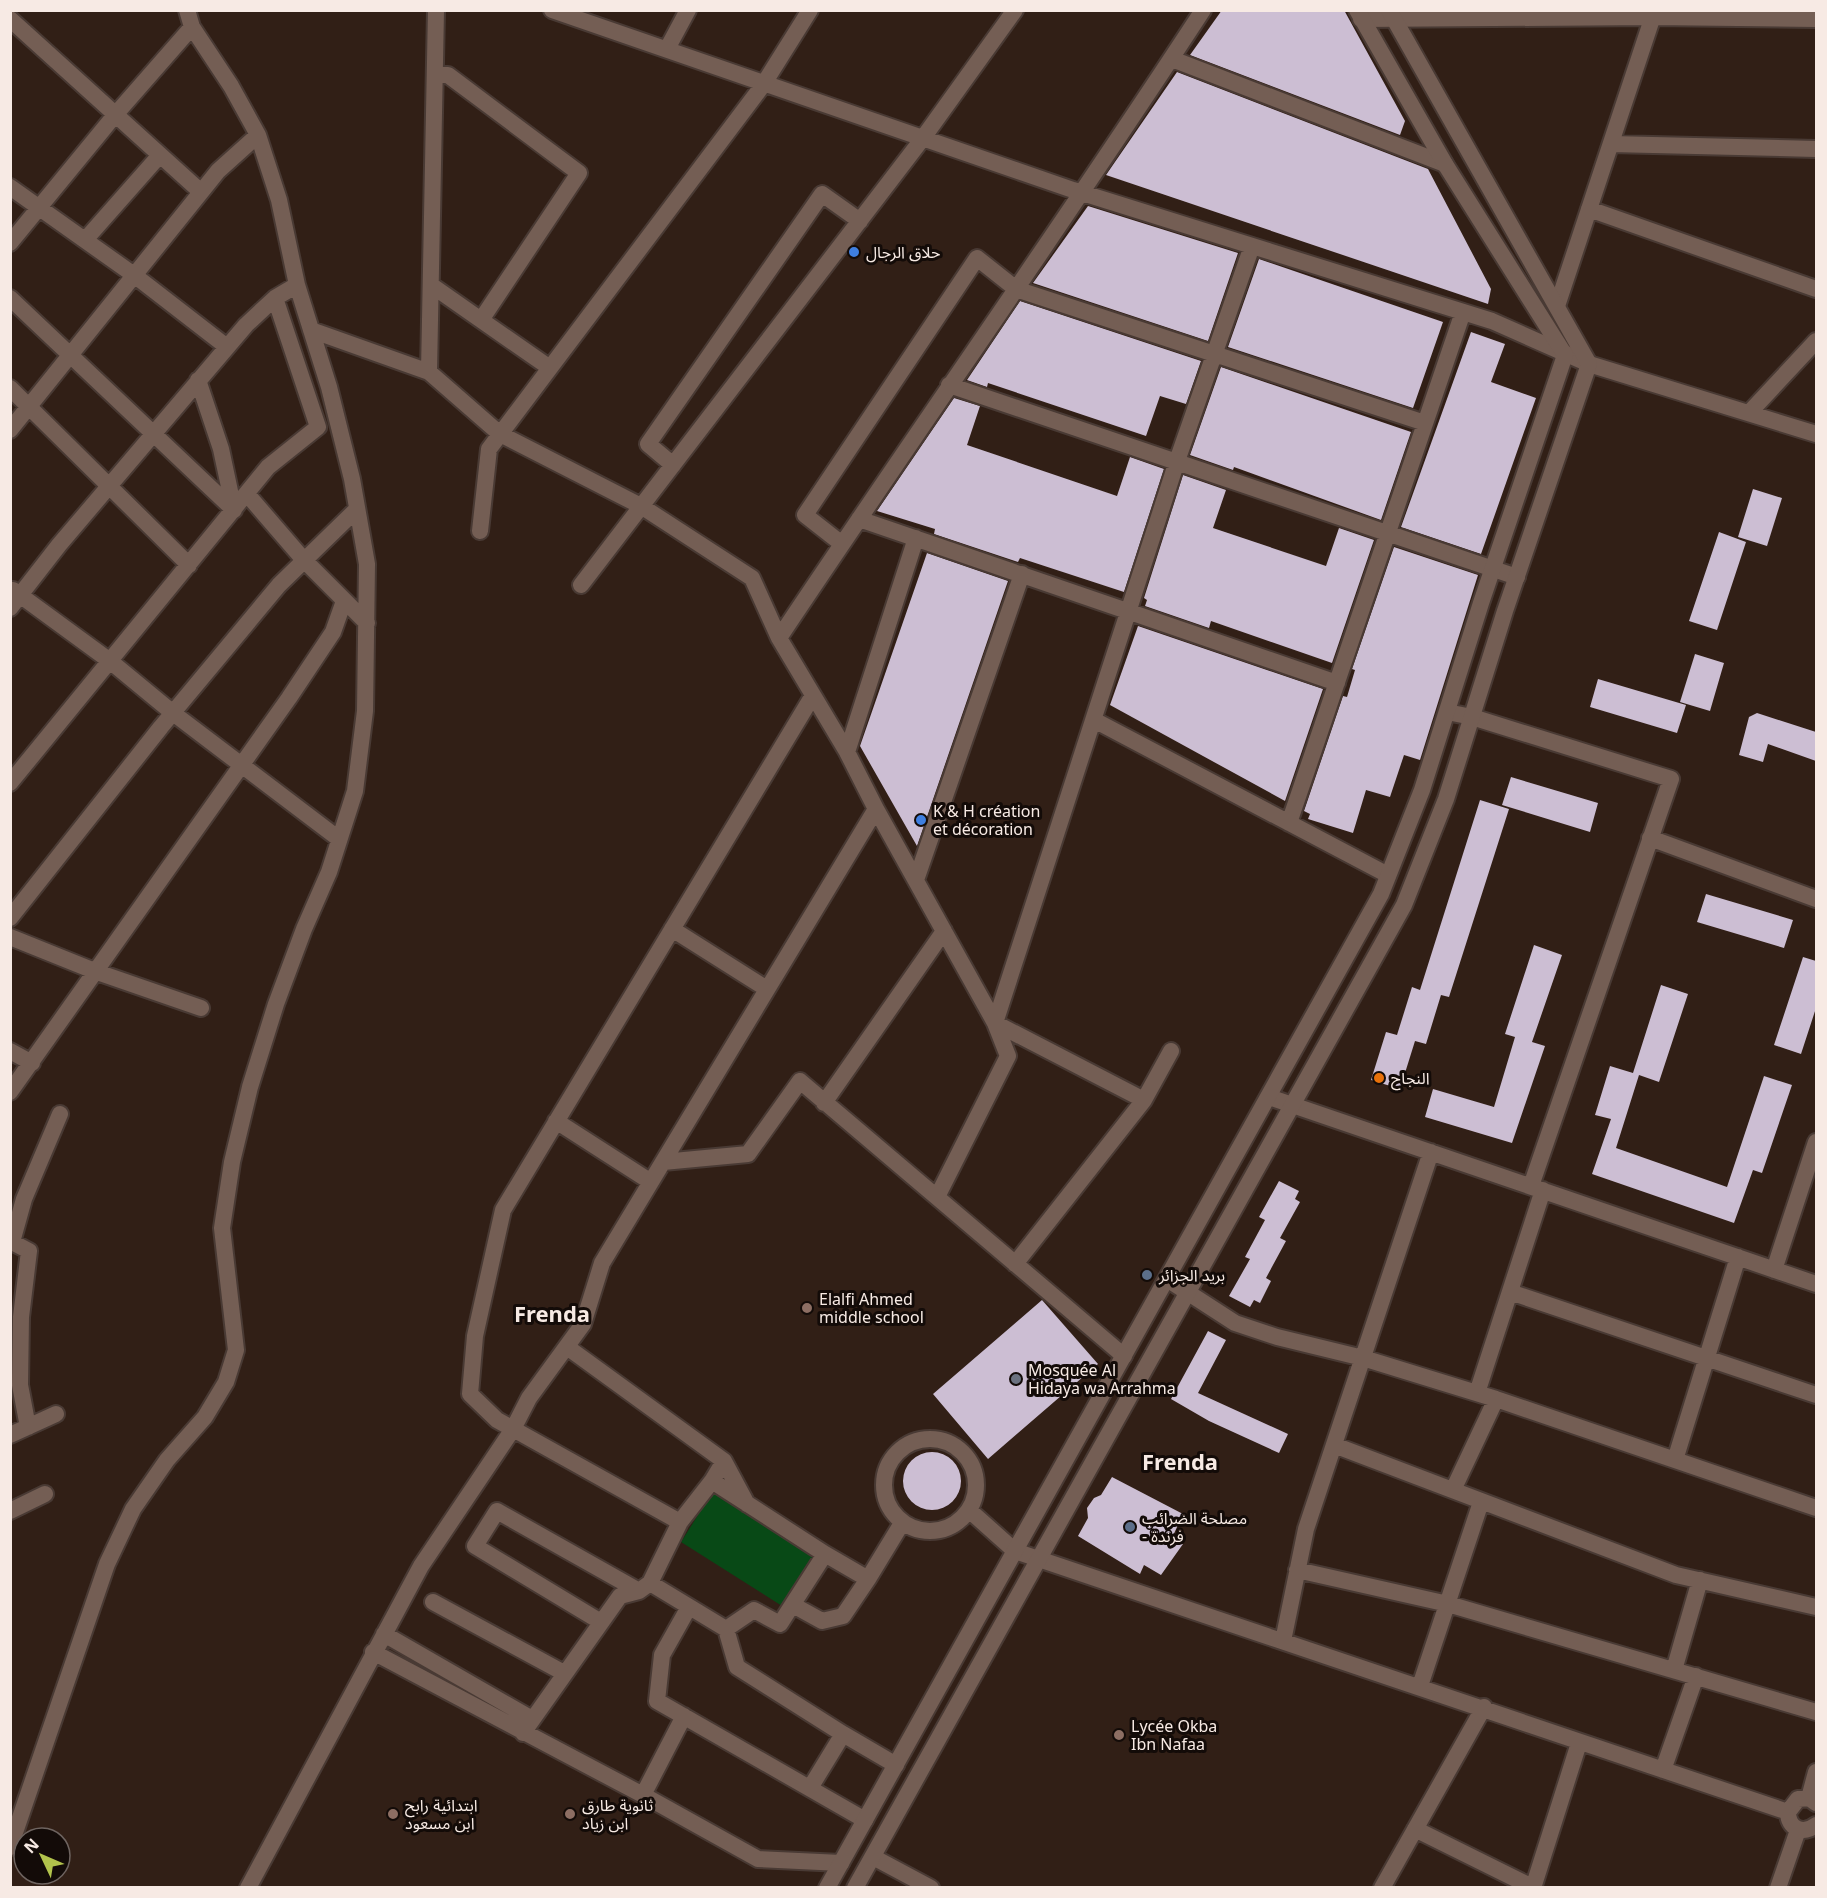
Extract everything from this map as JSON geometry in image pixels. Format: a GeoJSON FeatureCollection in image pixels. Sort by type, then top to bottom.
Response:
{"type":"FeatureCollection","features":[{"type":"Feature","properties":{"kind":"street"},"geometry":{"type":"LineString","coordinates":[[429,372],[436,10]]}},
{"type":"Feature","properties":{"kind":"street"},"geometry":{"type":"LineString","coordinates":[[552,10],[763,85],[1083,193],[1492,321],[1589,364],[1816,433]]}},
{"type":"Feature","properties":{"kind":"street"},"geometry":{"type":"LineString","coordinates":[[667,50],[688,10]]}},
{"type":"Feature","properties":{"kind":"street"},"geometry":{"type":"LineString","coordinates":[[480,531],[489,449],[763,85],[810,10]]}},
{"type":"Feature","properties":{"kind":"street"},"geometry":{"type":"LineString","coordinates":[[581,585],[923,138],[1016,10]]}},
{"type":"Feature","properties":{"kind":"street"},"geometry":{"type":"LineString","coordinates":[[779,638],[949,385],[1083,193],[1203,10]]}},
{"type":"Feature","properties":{"kind":"street"},"geometry":{"type":"LineString","coordinates":[[1557,306],[1654,14]]}},
{"type":"Feature","properties":{"kind":"street"},"geometry":{"type":"LineString","coordinates":[[1565,355],[1445,164],[1359,15],[1654,14],[1816,19]]}},
{"type":"Feature","properties":{"kind":"street"},"geometry":{"type":"LineString","coordinates":[[10,243],[115,115],[190,15],[258,135],[279,200],[297,285],[329,387],[367,564],[365,711],[356,791],[329,872],[304,929],[276,1004],[250,1087],[232,1162],[222,1228],[236,1350],[226,1382],[205,1416],[167,1460],[133,1509],[115,1546],[10,1847]]}},
{"type":"Feature","properties":{"kind":"street"},"geometry":{"type":"LineString","coordinates":[[855,1887],[1404,905],[1446,799],[1517,577],[1589,364],[1392,15]]}},
{"type":"Feature","properties":{"kind":"street"},"geometry":{"type":"LineString","coordinates":[[10,19],[201,192]]}},
{"type":"Feature","properties":{"kind":"street"},"geometry":{"type":"LineString","coordinates":[[1172,59],[1445,164]]}},
{"type":"Feature","properties":{"kind":"street"},"geometry":{"type":"LineString","coordinates":[[435,75],[448,75],[579,173],[481,320]]}},
{"type":"Feature","properties":{"kind":"street"},"geometry":{"type":"LineString","coordinates":[[10,430],[218,171],[258,135]]}},
{"type":"Feature","properties":{"kind":"street"},"geometry":{"type":"LineString","coordinates":[[1611,144],[1816,149]]}},
{"type":"Feature","properties":{"kind":"street"},"geometry":{"type":"LineString","coordinates":[[86,240],[160,156]]}},
{"type":"Feature","properties":{"kind":"street"},"geometry":{"type":"LineString","coordinates":[[10,187],[134,275],[226,347]]}},
{"type":"Feature","properties":{"kind":"street"},"geometry":{"type":"LineString","coordinates":[[673,465],[648,444],[822,194],[860,221]]}},
{"type":"Feature","properties":{"kind":"street"},"geometry":{"type":"LineString","coordinates":[[1589,209],[1816,290]]}},
{"type":"Feature","properties":{"kind":"street"},"geometry":{"type":"LineString","coordinates":[[995,1023],[1177,461],[1252,246]]}},
{"type":"Feature","properties":{"kind":"street"},"geometry":{"type":"LineString","coordinates":[[842,544],[805,515],[977,258],[1016,289],[1425,423]]}},
{"type":"Feature","properties":{"kind":"street"},"geometry":{"type":"LineString","coordinates":[[297,285],[275,298],[226,347],[14,598],[110,661],[173,713],[339,839]]}},
{"type":"Feature","properties":{"kind":"street"},"geometry":{"type":"LineString","coordinates":[[431,285],[550,368]]}},
{"type":"Feature","properties":{"kind":"street"},"geometry":{"type":"LineString","coordinates":[[10,298],[234,510]]}},
{"type":"Feature","properties":{"kind":"street"},"geometry":{"type":"LineString","coordinates":[[10,783],[268,467],[318,427],[275,298]]}},
{"type":"Feature","properties":{"kind":"street"},"geometry":{"type":"LineString","coordinates":[[1289,823],[1463,312]]}},
{"type":"Feature","properties":{"kind":"street"},"geometry":{"type":"LineString","coordinates":[[311,330],[429,372],[500,434],[641,506],[752,578],[779,638],[812,697],[847,752],[876,809],[995,1023],[1008,1056],[937,1197]]}},
{"type":"Feature","properties":{"kind":"street"},"geometry":{"type":"LineString","coordinates":[[1749,413],[1816,341]]}},
{"type":"Feature","properties":{"kind":"street"},"geometry":{"type":"LineString","coordinates":[[827,1887],[1380,894],[1422,790],[1492,569],[1565,355]]}},
{"type":"Feature","properties":{"kind":"street"},"geometry":{"type":"LineString","coordinates":[[198,380],[221,449],[234,510]]}},
{"type":"Feature","properties":{"kind":"street"},"geometry":{"type":"LineString","coordinates":[[949,385],[1388,531],[1517,577]]}},
{"type":"Feature","properties":{"kind":"street"},"geometry":{"type":"LineString","coordinates":[[10,388],[30,405],[189,565]]}},
{"type":"Feature","properties":{"kind":"street"},"geometry":{"type":"LineString","coordinates":[[247,494],[303,559],[367,623]]}},
{"type":"Feature","properties":{"kind":"street"},"geometry":{"type":"LineString","coordinates":[[10,918],[173,713],[303,559],[357,509]]}},
{"type":"Feature","properties":{"kind":"street"},"geometry":{"type":"LineString","coordinates":[[859,519],[1337,682]]}},
{"type":"Feature","properties":{"kind":"street"},"geometry":{"type":"LineString","coordinates":[[847,752],[916,538]]}},
{"type":"Feature","properties":{"kind":"street"},"geometry":{"type":"LineString","coordinates":[[916,880],[1022,574]]}},
{"type":"Feature","properties":{"kind":"street"},"geometry":{"type":"LineString","coordinates":[[10,1092],[97,972],[333,632],[344,601]]}},
{"type":"Feature","properties":{"kind":"street"},"geometry":{"type":"LineString","coordinates":[[680,1522],[497,1420],[470,1394],[475,1336],[503,1210],[812,697]]}},
{"type":"Feature","properties":{"kind":"street"},"geometry":{"type":"LineString","coordinates":[[1447,712],[1472,717],[1671,779],[1537,1188],[1510,1292],[1477,1393]]}},
{"type":"Feature","properties":{"kind":"street"},"geometry":{"type":"LineString","coordinates":[[1094,720],[1388,875]]}},
{"type":"Feature","properties":{"kind":"street"},"geometry":{"type":"LineString","coordinates":[[248,1887],[421,1566],[513,1429],[529,1398],[583,1324],[602,1263],[876,809]]}},
{"type":"Feature","properties":{"kind":"street"},"geometry":{"type":"LineString","coordinates":[[1650,838],[1816,898]]}},
{"type":"Feature","properties":{"kind":"street"},"geometry":{"type":"LineString","coordinates":[[672,929],[767,989]]}},
{"type":"Feature","properties":{"kind":"street"},"geometry":{"type":"LineString","coordinates":[[824,1103],[944,931]]}},
{"type":"Feature","properties":{"kind":"street"},"geometry":{"type":"LineString","coordinates":[[10,937],[97,972],[201,1008]]}},
{"type":"Feature","properties":{"kind":"street"},"geometry":{"type":"LineString","coordinates":[[995,1023],[1144,1101]]}},
{"type":"Feature","properties":{"kind":"street"},"geometry":{"type":"LineString","coordinates":[[10,1051],[32,1063]]}},
{"type":"Feature","properties":{"kind":"street"},"geometry":{"type":"LineString","coordinates":[[1015,1264],[1144,1101],[1171,1051]]}},
{"type":"Feature","properties":{"kind":"street"},"geometry":{"type":"LineString","coordinates":[[663,1162],[748,1154],[800,1081],[1124,1356]]}},
{"type":"Feature","properties":{"kind":"street"},"geometry":{"type":"LineString","coordinates":[[1269,1097],[1816,1284]]}},
{"type":"Feature","properties":{"kind":"street"},"geometry":{"type":"LineString","coordinates":[[28,1427],[15,1384],[29,1251],[11,1242],[24,1198],[60,1114]]}},
{"type":"Feature","properties":{"kind":"street"},"geometry":{"type":"LineString","coordinates":[[556,1121],[651,1182]]}},
{"type":"Feature","properties":{"kind":"street"},"geometry":{"type":"LineString","coordinates":[[1774,1270],[1816,1146]]}},
{"type":"Feature","properties":{"kind":"street"},"geometry":{"type":"LineString","coordinates":[[1283,1641],[1306,1529],[1431,1152]]}},
{"type":"Feature","properties":{"kind":"street"},"geometry":{"type":"LineString","coordinates":[[1675,1460],[1738,1257]]}},
{"type":"Feature","properties":{"kind":"street"},"geometry":{"type":"LineString","coordinates":[[1167,1279],[1235,1323],[1277,1337],[1363,1358],[1496,1399],[1816,1508]]}},
{"type":"Feature","properties":{"kind":"street"},"geometry":{"type":"LineString","coordinates":[[1510,1292],[1816,1395]]}},
{"type":"Feature","properties":{"kind":"street"},"geometry":{"type":"LineString","coordinates":[[567,1347],[724,1461],[747,1504]]}},
{"type":"Feature","properties":{"kind":"street"},"geometry":{"type":"LineString","coordinates":[[1453,1490],[1496,1399]]}},
{"type":"Feature","properties":{"kind":"street"},"geometry":{"type":"LineString","coordinates":[[10,1435],[56,1414]]}},
{"type":"Feature","properties":{"kind":"street"},"geometry":{"type":"LineString","coordinates":[[937,1439],[951,1444],[968,1459],[976,1480],[975,1496],[969,1510],[959,1521],[946,1529],[931,1532],[916,1530],[902,1523],[891,1512],[885,1498],[883,1482],[887,1467],[895,1454],[907,1445],[922,1440],[937,1439]]}},
{"type":"Feature","properties":{"kind":"street"},"geometry":{"type":"LineString","coordinates":[[1334,1445],[1676,1575],[1816,1607]]}},
{"type":"Feature","properties":{"kind":"street"},"geometry":{"type":"LineString","coordinates":[[527,1726],[620,1596],[645,1587],[680,1522],[712,1481],[724,1461]]}},
{"type":"Feature","properties":{"kind":"street"},"geometry":{"type":"LineString","coordinates":[[712,1481],[868,1579]]}},
{"type":"Feature","properties":{"kind":"street"},"geometry":{"type":"LineString","coordinates":[[10,1511],[45,1494]]}},
{"type":"Feature","properties":{"kind":"street"},"geometry":{"type":"LineString","coordinates":[[1420,1686],[1481,1502]]}},
{"type":"Feature","properties":{"kind":"street"},"geometry":{"type":"LineString","coordinates":[[969,1510],[1015,1551],[1484,1707],[1579,1743],[1788,1812]]}},
{"type":"Feature","properties":{"kind":"street"},"geometry":{"type":"LineString","coordinates":[[601,1622],[475,1545],[497,1511],[689,1607],[726,1629],[737,1667],[896,1765]]}},
{"type":"Feature","properties":{"kind":"street"},"geometry":{"type":"LineString","coordinates":[[793,1605],[822,1621],[843,1616],[902,1523]]}},
{"type":"Feature","properties":{"kind":"street"},"geometry":{"type":"LineString","coordinates":[[726,1629],[754,1610],[780,1624],[825,1554]]}},
{"type":"Feature","properties":{"kind":"street"},"geometry":{"type":"LineString","coordinates":[[1297,1570],[1448,1604],[1816,1712]]}},
{"type":"Feature","properties":{"kind":"street"},"geometry":{"type":"LineString","coordinates":[[1674,1670],[1700,1580]]}},
{"type":"Feature","properties":{"kind":"street"},"geometry":{"type":"LineString","coordinates":[[433,1602],[564,1673]]}},
{"type":"Feature","properties":{"kind":"street"},"geometry":{"type":"LineString","coordinates":[[689,1607],[662,1655],[657,1701],[865,1820]]}},
{"type":"Feature","properties":{"kind":"street"},"geometry":{"type":"LineString","coordinates":[[384,1634],[527,1726],[643,1795],[758,1859],[841,1863]]}},
{"type":"Feature","properties":{"kind":"street"},"geometry":{"type":"LineString","coordinates":[[374,1652],[527,1726]]}},
{"type":"Feature","properties":{"kind":"street"},"geometry":{"type":"LineString","coordinates":[[1662,1770],[1696,1676]]}},
{"type":"Feature","properties":{"kind":"street"},"geometry":{"type":"LineString","coordinates":[[1382,1887],[1484,1707]]}},
{"type":"Feature","properties":{"kind":"street"},"geometry":{"type":"LineString","coordinates":[[643,1795],[684,1716]]}},
{"type":"Feature","properties":{"kind":"street"},"geometry":{"type":"LineString","coordinates":[[810,1788],[843,1734]]}},
{"type":"Feature","properties":{"kind":"street"},"geometry":{"type":"LineString","coordinates":[[1415,1829],[1534,1887],[1579,1743]]}},
{"type":"Feature","properties":{"kind":"street"},"geometry":{"type":"LineString","coordinates":[[1816,1772],[1813,1800],[1793,1802],[1788,1812],[1790,1823],[1798,1830],[1809,1830],[1816,1825]]}},
{"type":"Feature","properties":{"kind":"street"},"geometry":{"type":"LineString","coordinates":[[1778,1887],[1798,1830]]}},
{"type":"Feature","properties":{"kind":"street"},"geometry":{"type":"LineString","coordinates":[[873,1857],[931,1887]]}},
{"type":"Feature","properties":{"kind":"green space"},"geometry":{"type":"Polygon","coordinates":[[[715,1488],[816,1553],[782,1606],[681,1542],[715,1488]]]}},
{"type":"Feature","properties":{"kind":"building"},"geometry":{"type":"Polygon","coordinates":[[[1222,10],[1344,10],[1405,121],[1400,135],[1190,55],[1222,10]]]}},
{"type":"Feature","properties":{"kind":"building"},"geometry":{"type":"Polygon","coordinates":[[[1177,72],[1428,169],[1491,289],[1488,304],[1106,175],[1177,72]]]}},
{"type":"Feature","properties":{"kind":"building"},"geometry":{"type":"Polygon","coordinates":[[[1088,206],[1238,253],[1208,341],[1033,283],[1088,206]]]}},
{"type":"Feature","properties":{"kind":"building"},"geometry":{"type":"Polygon","coordinates":[[[1259,259],[1443,322],[1413,408],[1228,347],[1259,259]]]}},
{"type":"Feature","properties":{"kind":"building"},"geometry":{"type":"Polygon","coordinates":[[[1020,301],[1201,361],[1186,404],[1160,396],[1146,436],[988,383],[987,387],[967,380],[1020,301]]]}},
{"type":"Feature","properties":{"kind":"building"},"geometry":{"type":"Polygon","coordinates":[[[1471,332],[1505,344],[1491,382],[1536,398],[1481,554],[1401,527],[1471,332]]]}},
{"type":"Feature","properties":{"kind":"building"},"geometry":{"type":"Polygon","coordinates":[[[1221,367],[1411,432],[1381,520],[1234,467],[1233,470],[1190,455],[1221,367]]]}},
{"type":"Feature","properties":{"kind":"building"},"geometry":{"type":"Polygon","coordinates":[[[954,398],[980,406],[967,445],[1117,496],[1130,457],[1164,469],[1124,592],[1020,558],[1018,562],[934,534],[935,529],[877,511],[954,398]]]}},
{"type":"Feature","properties":{"kind":"building"},"geometry":{"type":"Polygon","coordinates":[[[1183,475],[1226,490],[1213,528],[1326,566],[1339,528],[1374,540],[1332,663],[1211,621],[1209,628],[1145,606],[1147,600],[1144,598],[1183,475]]]}},
{"type":"Feature","properties":{"kind":"building"},"geometry":{"type":"Polygon","coordinates":[[[1753,489],[1782,498],[1767,546],[1738,537],[1753,489]]]}},
{"type":"Feature","properties":{"kind":"building"},"geometry":{"type":"Polygon","coordinates":[[[1719,532],[1746,542],[1717,630],[1689,621],[1719,532]]]}},
{"type":"Feature","properties":{"kind":"building"},"geometry":{"type":"Polygon","coordinates":[[[1394,547],[1478,575],[1420,760],[1404,755],[1390,797],[1366,790],[1353,833],[1308,819],[1310,814],[1304,811],[1343,696],[1347,697],[1355,670],[1352,669],[1394,547]]]}},
{"type":"Feature","properties":{"kind":"building"},"geometry":{"type":"Polygon","coordinates":[[[927,553],[1008,581],[917,846],[860,746],[927,553]]]}},
{"type":"Feature","properties":{"kind":"building"},"geometry":{"type":"Polygon","coordinates":[[[1138,626],[1323,689],[1285,801],[1110,705],[1138,626]]]}},
{"type":"Feature","properties":{"kind":"building"},"geometry":{"type":"Polygon","coordinates":[[[1695,654],[1724,663],[1710,711],[1680,702],[1695,654]]]}},
{"type":"Feature","properties":{"kind":"building"},"geometry":{"type":"Polygon","coordinates":[[[1598,679],[1686,705],[1677,733],[1590,707],[1598,679]]]}},
{"type":"Feature","properties":{"kind":"building"},"geometry":{"type":"Polygon","coordinates":[[[1757,713],[1816,732],[1816,761],[1768,744],[1763,762],[1739,755],[1749,717],[1757,713]]]}},
{"type":"Feature","properties":{"kind":"building"},"geometry":{"type":"Polygon","coordinates":[[[1511,777],[1598,803],[1590,832],[1502,805],[1511,777]]]}},
{"type":"Feature","properties":{"kind":"building"},"geometry":{"type":"Polygon","coordinates":[[[1480,800],[1509,809],[1449,997],[1441,995],[1426,1044],[1415,1041],[1400,1089],[1371,1080],[1386,1032],[1397,1035],[1412,987],[1420,990],[1480,800]]]}},
{"type":"Feature","properties":{"kind":"building"},"geometry":{"type":"Polygon","coordinates":[[[1706,894],[1793,920],[1784,948],[1697,922],[1706,894]]]}},
{"type":"Feature","properties":{"kind":"building"},"geometry":{"type":"Polygon","coordinates":[[[1534,945],[1562,955],[1532,1042],[1545,1046],[1512,1143],[1425,1117],[1433,1089],[1494,1107],[1515,1037],[1505,1034],[1534,945]]]}},
{"type":"Feature","properties":{"kind":"building"},"geometry":{"type":"Polygon","coordinates":[[[1803,957],[1816,961],[1816,1008],[1801,1054],[1774,1045],[1803,957]]]}},
{"type":"Feature","properties":{"kind":"building"},"geometry":{"type":"Polygon","coordinates":[[[1661,985],[1688,994],[1659,1082],[1639,1075],[1616,1148],[1727,1187],[1764,1076],[1792,1085],[1762,1173],[1753,1170],[1734,1223],[1592,1174],[1611,1119],[1595,1115],[1610,1066],[1633,1073],[1661,985]]]}},
{"type":"Feature","properties":{"kind":"building"},"geometry":{"type":"Polygon","coordinates":[[[1279,1181],[1299,1191],[1295,1199],[1300,1202],[1280,1238],[1286,1241],[1266,1278],[1271,1281],[1260,1303],[1254,1300],[1250,1307],[1229,1296],[1250,1259],[1245,1257],[1265,1220],[1259,1217],[1279,1181]]]}},
{"type":"Feature","properties":{"kind":"building","name":"Mosquée Al Hidaya wa Arrahma"},"geometry":{"type":"Polygon","coordinates":[[[1042,1300],[1098,1364],[988,1459],[933,1394],[1042,1300]]]}},
{"type":"Feature","properties":{"kind":"building"},"geometry":{"type":"Polygon","coordinates":[[[1208,1331],[1226,1340],[1198,1393],[1288,1434],[1279,1453],[1209,1421],[1171,1399],[1208,1331]]]}},
{"type":"Feature","properties":{"kind":"building"},"geometry":{"type":"Polygon","coordinates":[[[932,1452],[943,1454],[956,1465],[961,1481],[959,1492],[948,1505],[932,1510],[921,1508],[908,1497],[903,1481],[905,1470],[916,1457],[932,1452]]]}},
{"type":"Feature","properties":{"kind":"building","name":"مصلحة الضرائب - فرندة"},"geometry":{"type":"Polygon","coordinates":[[[1112,1477],[1183,1514],[1172,1538],[1183,1544],[1161,1575],[1144,1565],[1140,1574],[1078,1536],[1088,1518],[1087,1508],[1094,1498],[1101,1495],[1112,1477]]]}},
{"type":"Feature","properties":{"kind":"place","name":"حلاق الرجال"},"geometry":{"type":"Point","coordinates":[854,252]}},
{"type":"Feature","properties":{"kind":"place","name":"K & H création et décoration"},"geometry":{"type":"Point","coordinates":[921,820]}},
{"type":"Feature","properties":{"kind":"place","name":"النجاح"},"geometry":{"type":"Point","coordinates":[1379,1078]}},
{"type":"Feature","properties":{"kind":"place","name":"بريد الجزائر"},"geometry":{"type":"Point","coordinates":[1147,1275]}},
{"type":"Feature","properties":{"kind":"place","name":"Elalfi Ahmed middle school"},"geometry":{"type":"Point","coordinates":[807,1308]}},
{"type":"Feature","properties":{"kind":"place","name":"Mosquée Al Hidaya wa Arrahma"},"geometry":{"type":"Point","coordinates":[1016,1379]}},
{"type":"Feature","properties":{"kind":"place","name":"مصلحة الضرائب - فرندة"},"geometry":{"type":"Point","coordinates":[1130,1527]}},
{"type":"Feature","properties":{"kind":"place","name":"Lycée Okba Ibn Nafaa"},"geometry":{"type":"Point","coordinates":[1119,1735]}},
{"type":"Feature","properties":{"kind":"place","name":"ابتدائية رابح ابن مسعود"},"geometry":{"type":"Point","coordinates":[393,1814]}},
{"type":"Feature","properties":{"kind":"place","name":"ثانوية طارق ابن زياد"},"geometry":{"type":"Point","coordinates":[570,1814]}},
{"type":"Feature","properties":{"kind":"district","name":"Frenda"},"geometry":{"type":"Point","coordinates":[552,1313]}},
{"type":"Feature","properties":{"kind":"district","name":"Frenda"},"geometry":{"type":"Point","coordinates":[1180,1461]}}]}
